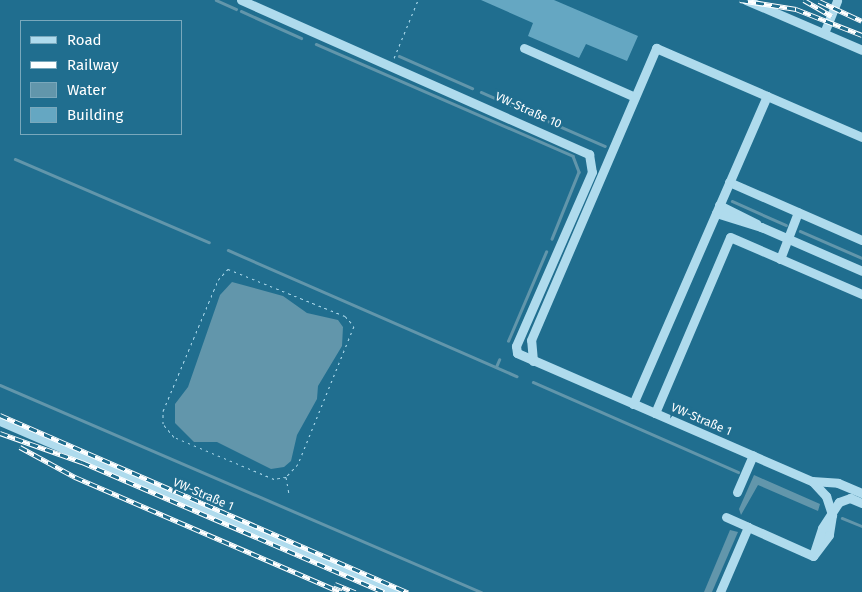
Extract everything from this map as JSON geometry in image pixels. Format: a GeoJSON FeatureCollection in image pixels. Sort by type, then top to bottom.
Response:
{"type":"FeatureCollection","features":[{"type":"Feature","properties":{"kind":"street","name":"VW-Straße 10"},"geometry":{"type":"LineString","coordinates":[[241,0],[583,149],[591,158],[592,172],[516,346],[517,353],[533,361]]}},
{"type":"Feature","properties":{"kind":"street"},"geometry":{"type":"LineString","coordinates":[[746,0],[862,50]]}},
{"type":"Feature","properties":{"kind":"street"},"geometry":{"type":"LineString","coordinates":[[824,33],[837,0]]}},
{"type":"Feature","properties":{"kind":"street"},"geometry":{"type":"LineString","coordinates":[[524,48],[635,97]]}},
{"type":"Feature","properties":{"kind":"street"},"geometry":{"type":"LineString","coordinates":[[533,361],[531,340],[656,48],[862,138]]}},
{"type":"Feature","properties":{"kind":"street"},"geometry":{"type":"LineString","coordinates":[[633,404],[767,96]]}},
{"type":"Feature","properties":{"kind":"street"},"geometry":{"type":"LineString","coordinates":[[729,182],[862,240]]}},
{"type":"Feature","properties":{"kind":"street"},"geometry":{"type":"LineString","coordinates":[[718,209],[862,271]]}},
{"type":"Feature","properties":{"kind":"street"},"geometry":{"type":"LineString","coordinates":[[780,259],[798,212]]}},
{"type":"Feature","properties":{"kind":"street"},"geometry":{"type":"LineString","coordinates":[[655,413],[730,237],[862,294]]}},
{"type":"Feature","properties":{"kind":"street","name":"VW-Straße 1"},"geometry":{"type":"LineString","coordinates":[[533,361],[812,481],[838,483],[862,493]]}},
{"type":"Feature","properties":{"kind":"street","name":"VW-Straße 1"},"geometry":{"type":"LineString","coordinates":[[0,421],[396,592]]}},
{"type":"Feature","properties":{"kind":"street"},"geometry":{"type":"LineString","coordinates":[[737,492],[753,455]]}},
{"type":"Feature","properties":{"kind":"street"},"geometry":{"type":"LineString","coordinates":[[812,481],[826,496],[832,515]]}},
{"type":"Feature","properties":{"kind":"street"},"geometry":{"type":"LineString","coordinates":[[726,518],[814,556],[822,528],[843,499],[862,503]]}},
{"type":"Feature","properties":{"kind":"street"},"geometry":{"type":"LineString","coordinates":[[720,592],[748,527]]}},
{"type":"Feature","properties":{"kind":"path"},"geometry":{"type":"LineString","coordinates":[[391,65],[418,0]]}},
{"type":"Feature","properties":{"kind":"path"},"geometry":{"type":"LineString","coordinates":[[286,477],[274,479],[174,437],[163,424],[164,412],[218,280],[228,269],[345,316],[354,326],[298,464],[286,477],[288,494]]}},
{"type":"Feature","properties":{"kind":"water"},"geometry":{"type":"Polygon","coordinates":[[[232,282],[283,296],[307,313],[338,320],[343,327],[342,346],[318,386],[317,399],[297,435],[291,461],[284,467],[271,469],[217,442],[194,442],[175,423],[175,404],[188,387],[220,295],[232,282]]]}},
{"type":"Feature","properties":{"kind":"water"},"geometry":{"type":"Polygon","coordinates":[[[754,475],[820,504],[818,511],[758,485],[741,515],[739,509],[754,475]]]}},
{"type":"Feature","properties":{"kind":"water"},"geometry":{"type":"Polygon","coordinates":[[[730,530],[738,532],[712,592],[704,592],[730,530]]]}},
{"type":"Feature","properties":{"kind":"building"},"geometry":{"type":"Polygon","coordinates":[[[481,0],[554,0],[638,36],[627,61],[586,44],[579,58],[528,36],[533,23],[481,0]]]}},
{"type":"Feature","properties":{"kind":"waterway"},"geometry":{"type":"LineString","coordinates":[[216,0],[236,9]]}},
{"type":"Feature","properties":{"kind":"waterway"},"geometry":{"type":"LineString","coordinates":[[241,11],[301,38]]}},
{"type":"Feature","properties":{"kind":"waterway"},"geometry":{"type":"LineString","coordinates":[[316,44],[573,156],[579,172],[552,239]]}},
{"type":"Feature","properties":{"kind":"waterway"},"geometry":{"type":"LineString","coordinates":[[399,56],[472,88]]}},
{"type":"Feature","properties":{"kind":"waterway"},"geometry":{"type":"LineString","coordinates":[[481,92],[605,146]]}},
{"type":"Feature","properties":{"kind":"waterway"},"geometry":{"type":"LineString","coordinates":[[15,159],[209,242]]}},
{"type":"Feature","properties":{"kind":"waterway"},"geometry":{"type":"LineString","coordinates":[[732,201],[786,225]]}},
{"type":"Feature","properties":{"kind":"waterway"},"geometry":{"type":"LineString","coordinates":[[800,231],[862,258]]}},
{"type":"Feature","properties":{"kind":"waterway"},"geometry":{"type":"LineString","coordinates":[[228,250],[517,376]]}},
{"type":"Feature","properties":{"kind":"waterway"},"geometry":{"type":"LineString","coordinates":[[508,341],[546,252]]}},
{"type":"Feature","properties":{"kind":"waterway"},"geometry":{"type":"LineString","coordinates":[[496,367],[499,360]]}},
{"type":"Feature","properties":{"kind":"waterway"},"geometry":{"type":"LineString","coordinates":[[533,382],[738,472]]}},
{"type":"Feature","properties":{"kind":"waterway"},"geometry":{"type":"LineString","coordinates":[[0,385],[481,592]]}},
{"type":"Feature","properties":{"kind":"waterway"},"geometry":{"type":"LineString","coordinates":[[842,518],[862,526]]}},
{"type":"Feature","properties":{"kind":"railway"},"geometry":{"type":"LineString","coordinates":[[740,0],[796,9],[862,35]]}},
{"type":"Feature","properties":{"kind":"railway"},"geometry":{"type":"LineString","coordinates":[[804,0],[832,16]]}},
{"type":"Feature","properties":{"kind":"railway"},"geometry":{"type":"LineString","coordinates":[[819,1],[862,21]]}},
{"type":"Feature","properties":{"kind":"railway"},"geometry":{"type":"LineString","coordinates":[[0,415],[408,592]]}},
{"type":"Feature","properties":{"kind":"railway"},"geometry":{"type":"LineString","coordinates":[[0,433],[82,462],[384,592]]}},
{"type":"Feature","properties":{"kind":"railway"},"geometry":{"type":"LineString","coordinates":[[20,447],[75,477],[341,592]]}},
{"type":"Feature","properties":{"kind":"railway"},"geometry":{"type":"LineString","coordinates":[[335,584],[355,592]]}}]}
